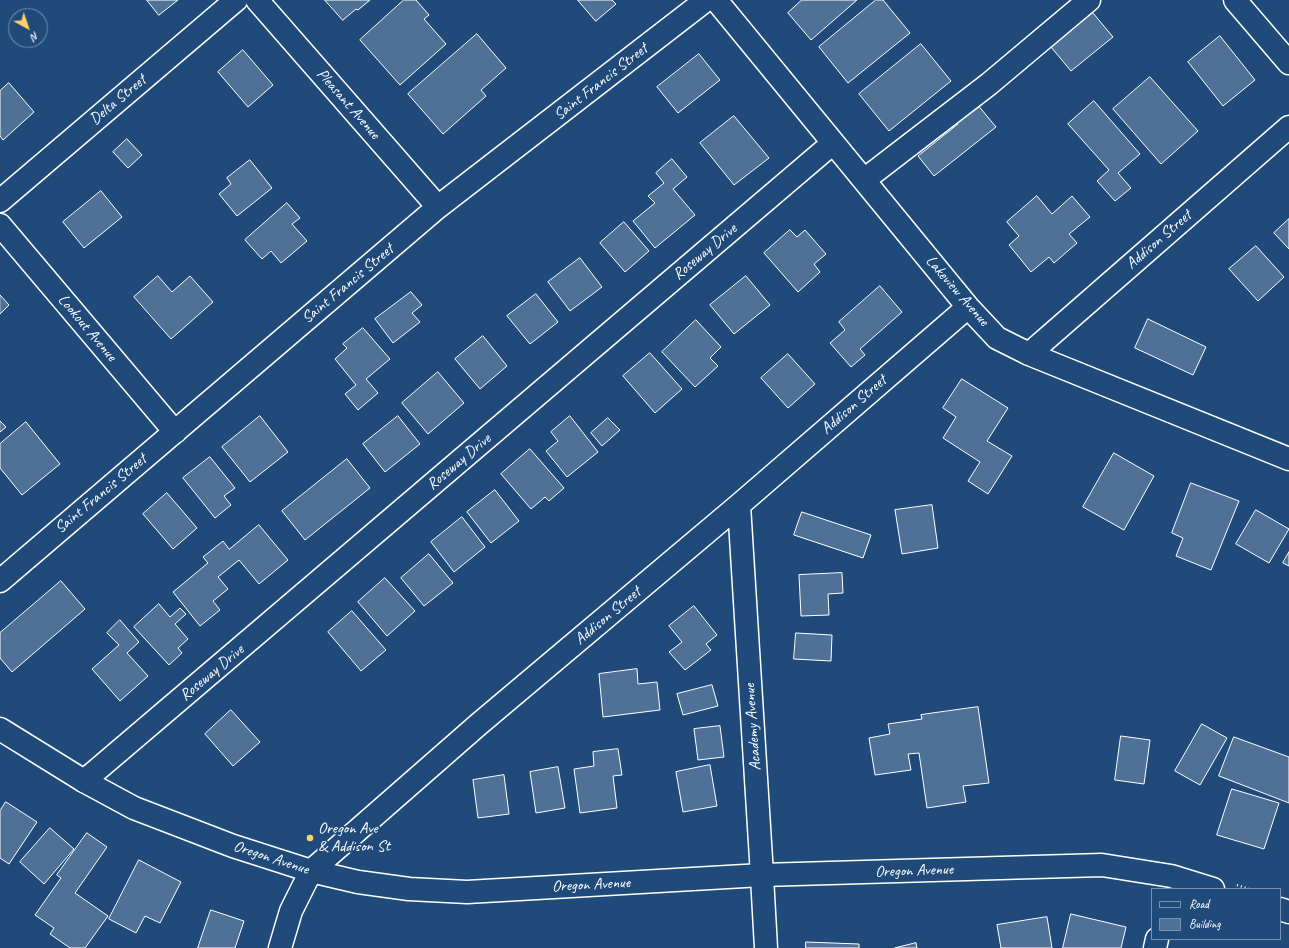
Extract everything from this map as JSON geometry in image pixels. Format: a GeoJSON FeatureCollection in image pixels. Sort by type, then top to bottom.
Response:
{"type":"FeatureCollection","features":[{"type":"Feature","properties":{"kind":"street","name":"Delta Street"},"geometry":{"type":"LineString","coordinates":[[0,201],[236,0]]}},
{"type":"Feature","properties":{"kind":"street","name":"Pleasant Avenue"},"geometry":{"type":"LineString","coordinates":[[257,0],[438,207]]}},
{"type":"Feature","properties":{"kind":"street","name":"Saint Francis Street"},"geometry":{"type":"LineString","coordinates":[[0,581],[438,207],[706,0]]}},
{"type":"Feature","properties":{"kind":"street","name":"Lakeview Avenue"},"geometry":{"type":"LineString","coordinates":[[716,0],[968,307],[997,338],[1029,354],[1289,459]]}},
{"type":"Feature","properties":{"kind":"street"},"geometry":{"type":"LineString","coordinates":[[864,180],[989,84],[1089,0]]}},
{"type":"Feature","properties":{"kind":"street"},"geometry":{"type":"LineString","coordinates":[[1235,0],[1289,63]]}},
{"type":"Feature","properties":{"kind":"street","name":"Addison Street"},"geometry":{"type":"LineString","coordinates":[[1029,354],[1289,127]]}},
{"type":"Feature","properties":{"kind":"street","name":"Roseway Drive"},"geometry":{"type":"LineString","coordinates":[[84,781],[833,143]]}},
{"type":"Feature","properties":{"kind":"street","name":"Lookout Avenue"},"geometry":{"type":"LineString","coordinates":[[0,225],[175,432]]}},
{"type":"Feature","properties":{"kind":"street","name":"Addison Street"},"geometry":{"type":"LineString","coordinates":[[280,948],[291,911],[311,871],[479,724],[739,505],[968,307]]}},
{"type":"Feature","properties":{"kind":"street","name":"Academy Avenue"},"geometry":{"type":"LineString","coordinates":[[739,505],[766,948]]}},
{"type":"Feature","properties":{"kind":"street","name":"Oregon Avenue"},"geometry":{"type":"LineString","coordinates":[[0,729],[84,781],[134,808],[233,846],[311,871],[358,882],[387,886],[467,892],[762,875],[1102,865],[1170,883],[1206,888]]}},
{"type":"Feature","properties":{"kind":"building"},"geometry":{"type":"Polygon","coordinates":[[[147,0],[178,0],[159,15],[147,0]]]}},
{"type":"Feature","properties":{"kind":"building"},"geometry":{"type":"Polygon","coordinates":[[[325,0],[370,0],[343,20],[325,0]]]}},
{"type":"Feature","properties":{"kind":"building"},"geometry":{"type":"Polygon","coordinates":[[[404,0],[416,0],[429,15],[424,19],[446,44],[400,85],[360,40],[404,0]]]}},
{"type":"Feature","properties":{"kind":"building"},"geometry":{"type":"Polygon","coordinates":[[[578,0],[612,0],[616,4],[596,21],[578,0]]]}},
{"type":"Feature","properties":{"kind":"building"},"geometry":{"type":"Polygon","coordinates":[[[802,0],[857,0],[811,40],[788,13],[802,0]]]}},
{"type":"Feature","properties":{"kind":"building"},"geometry":{"type":"Polygon","coordinates":[[[876,0],[883,0],[910,33],[848,83],[819,47],[876,0]]]}},
{"type":"Feature","properties":{"kind":"building"},"geometry":{"type":"Polygon","coordinates":[[[1093,13],[1113,37],[1071,71],[1051,47],[1093,13]]]}},
{"type":"Feature","properties":{"kind":"building"},"geometry":{"type":"Polygon","coordinates":[[[477,34],[506,68],[481,90],[486,96],[443,134],[408,94],[477,34]]]}},
{"type":"Feature","properties":{"kind":"building"},"geometry":{"type":"Polygon","coordinates":[[[1220,36],[1255,80],[1223,106],[1188,62],[1220,36]]]}},
{"type":"Feature","properties":{"kind":"building"},"geometry":{"type":"Polygon","coordinates":[[[921,44],[951,81],[889,131],[859,94],[921,44]]]}},
{"type":"Feature","properties":{"kind":"building"},"geometry":{"type":"Polygon","coordinates":[[[243,50],[273,85],[248,107],[218,72],[243,50]]]}},
{"type":"Feature","properties":{"kind":"building"},"geometry":{"type":"Polygon","coordinates":[[[699,54],[720,80],[678,113],[657,87],[699,54]]]}},
{"type":"Feature","properties":{"kind":"building"},"geometry":{"type":"Polygon","coordinates":[[[1150,77],[1198,131],[1161,164],[1113,109],[1150,77]]]}},
{"type":"Feature","properties":{"kind":"building"},"geometry":{"type":"Polygon","coordinates":[[[9,83],[34,112],[3,140],[0,136],[0,91],[9,83]]]}},
{"type":"Feature","properties":{"kind":"building"},"geometry":{"type":"Polygon","coordinates":[[[1094,101],[1140,154],[1118,173],[1131,188],[1115,201],[1097,181],[1109,170],[1068,124],[1094,101]]]}},
{"type":"Feature","properties":{"kind":"building"},"geometry":{"type":"Polygon","coordinates":[[[977,104],[996,127],[934,176],[918,156],[958,124],[956,121],[977,104]]]}},
{"type":"Feature","properties":{"kind":"building"},"geometry":{"type":"Polygon","coordinates":[[[734,116],[769,158],[734,185],[700,143],[734,116]]]}},
{"type":"Feature","properties":{"kind":"building"},"geometry":{"type":"Polygon","coordinates":[[[127,139],[142,155],[128,168],[113,152],[127,139]]]}},
{"type":"Feature","properties":{"kind":"building"},"geometry":{"type":"Polygon","coordinates":[[[672,159],[687,177],[673,189],[695,215],[655,248],[633,221],[655,203],[648,196],[664,183],[656,173],[672,159]]]}},
{"type":"Feature","properties":{"kind":"building"},"geometry":{"type":"Polygon","coordinates":[[[250,160],[272,188],[237,216],[219,194],[231,184],[227,178],[250,160]]]}},
{"type":"Feature","properties":{"kind":"building"},"geometry":{"type":"Polygon","coordinates":[[[101,191],[122,217],[84,248],[63,222],[101,191]]]}},
{"type":"Feature","properties":{"kind":"building"},"geometry":{"type":"Polygon","coordinates":[[[1037,196],[1052,214],[1072,196],[1090,217],[1069,234],[1077,243],[1054,263],[1049,257],[1031,272],[1009,245],[1019,236],[1007,222],[1037,196]]]}},
{"type":"Feature","properties":{"kind":"building"},"geometry":{"type":"Polygon","coordinates":[[[287,203],[300,218],[292,224],[307,241],[281,263],[271,251],[262,259],[245,240],[287,203]]]}},
{"type":"Feature","properties":{"kind":"building"},"geometry":{"type":"Polygon","coordinates":[[[1289,219],[1289,249],[1274,233],[1289,219]]]}},
{"type":"Feature","properties":{"kind":"building"},"geometry":{"type":"Polygon","coordinates":[[[624,222],[649,251],[625,272],[600,243],[624,222]]]}},
{"type":"Feature","properties":{"kind":"building"},"geometry":{"type":"Polygon","coordinates":[[[790,230],[797,237],[805,230],[826,254],[814,264],[820,272],[798,292],[764,253],[790,230]]]}},
{"type":"Feature","properties":{"kind":"building"},"geometry":{"type":"Polygon","coordinates":[[[1256,246],[1284,277],[1258,301],[1229,269],[1256,246]]]}},
{"type":"Feature","properties":{"kind":"building"},"geometry":{"type":"Polygon","coordinates":[[[580,258],[602,287],[570,311],[548,282],[580,258]]]}},
{"type":"Feature","properties":{"kind":"building"},"geometry":{"type":"Polygon","coordinates":[[[158,276],[172,292],[190,276],[213,302],[171,339],[134,297],[158,276]]]}},
{"type":"Feature","properties":{"kind":"building"},"geometry":{"type":"Polygon","coordinates":[[[746,276],[770,305],[734,334],[710,305],[746,276]]]}},
{"type":"Feature","properties":{"kind":"building"},"geometry":{"type":"Polygon","coordinates":[[[880,286],[902,312],[860,349],[865,355],[851,367],[830,343],[845,330],[839,322],[880,286]]]}},
{"type":"Feature","properties":{"kind":"building"},"geometry":{"type":"Polygon","coordinates":[[[411,292],[422,305],[412,313],[420,322],[393,343],[375,319],[411,292]]]}},
{"type":"Feature","properties":{"kind":"building"},"geometry":{"type":"Polygon","coordinates":[[[536,294],[558,322],[530,344],[507,316],[536,294]]]}},
{"type":"Feature","properties":{"kind":"building"},"geometry":{"type":"Polygon","coordinates":[[[0,295],[9,305],[0,314],[0,295]]]}},
{"type":"Feature","properties":{"kind":"building"},"geometry":{"type":"Polygon","coordinates":[[[1148,319],[1206,347],[1193,375],[1135,348],[1148,319]]]}},
{"type":"Feature","properties":{"kind":"building"},"geometry":{"type":"Polygon","coordinates":[[[696,320],[721,347],[710,358],[718,366],[695,387],[662,352],[696,320]]]}},
{"type":"Feature","properties":{"kind":"building"},"geometry":{"type":"Polygon","coordinates":[[[363,328],[390,359],[366,379],[378,393],[358,410],[345,394],[356,385],[335,359],[347,348],[343,344],[363,328]]]}},
{"type":"Feature","properties":{"kind":"building"},"geometry":{"type":"Polygon","coordinates":[[[483,336],[507,366],[480,389],[455,359],[483,336]]]}},
{"type":"Feature","properties":{"kind":"building"},"geometry":{"type":"Polygon","coordinates":[[[650,353],[682,389],[655,413],[623,376],[650,353]]]}},
{"type":"Feature","properties":{"kind":"building"},"geometry":{"type":"Polygon","coordinates":[[[788,354],[815,384],[788,408],[761,378],[788,354]]]}},
{"type":"Feature","properties":{"kind":"building"},"geometry":{"type":"Polygon","coordinates":[[[438,372],[464,403],[428,434],[402,403],[438,372]]]}},
{"type":"Feature","properties":{"kind":"building"},"geometry":{"type":"Polygon","coordinates":[[[962,379],[1008,408],[987,441],[1012,456],[988,494],[968,481],[980,462],[943,438],[956,417],[943,408],[962,379]]]}},
{"type":"Feature","properties":{"kind":"building"},"geometry":{"type":"Polygon","coordinates":[[[260,416],[288,452],[250,482],[222,447],[260,416]]]}},
{"type":"Feature","properties":{"kind":"building"},"geometry":{"type":"Polygon","coordinates":[[[398,416],[420,444],[385,472],[363,444],[398,416]]]}},
{"type":"Feature","properties":{"kind":"building"},"geometry":{"type":"Polygon","coordinates":[[[570,416],[598,452],[567,477],[546,451],[558,441],[551,432],[570,416]]]}},
{"type":"Feature","properties":{"kind":"building"},"geometry":{"type":"Polygon","coordinates":[[[608,418],[620,430],[602,446],[591,433],[608,418]]]}},
{"type":"Feature","properties":{"kind":"building"},"geometry":{"type":"Polygon","coordinates":[[[0,421],[6,427],[0,432],[0,421]]]}},
{"type":"Feature","properties":{"kind":"building"},"geometry":{"type":"Polygon","coordinates":[[[26,422],[60,464],[22,495],[0,468],[0,444],[26,422]]]}},
{"type":"Feature","properties":{"kind":"building"},"geometry":{"type":"Polygon","coordinates":[[[530,449],[564,488],[549,501],[545,497],[531,509],[501,474],[530,449]]]}},
{"type":"Feature","properties":{"kind":"building"},"geometry":{"type":"Polygon","coordinates":[[[1114,453],[1154,476],[1124,530],[1083,507],[1114,453]]]}},
{"type":"Feature","properties":{"kind":"building"},"geometry":{"type":"Polygon","coordinates":[[[210,457],[235,488],[224,496],[231,505],[215,518],[183,478],[210,457]]]}},
{"type":"Feature","properties":{"kind":"building"},"geometry":{"type":"Polygon","coordinates":[[[347,459],[370,488],[305,540],[282,511],[347,459]]]}},
{"type":"Feature","properties":{"kind":"building"},"geometry":{"type":"Polygon","coordinates":[[[1191,483],[1239,501],[1211,570],[1176,556],[1183,538],[1172,533],[1191,483]]]}},
{"type":"Feature","properties":{"kind":"building"},"geometry":{"type":"Polygon","coordinates":[[[495,490],[519,521],[491,543],[467,512],[495,490]]]}},
{"type":"Feature","properties":{"kind":"building"},"geometry":{"type":"Polygon","coordinates":[[[167,493],[197,528],[173,549],[143,514],[167,493]]]}},
{"type":"Feature","properties":{"kind":"building"},"geometry":{"type":"Polygon","coordinates":[[[932,505],[938,548],[902,554],[895,510],[932,505]]]}},
{"type":"Feature","properties":{"kind":"building"},"geometry":{"type":"Polygon","coordinates":[[[1256,510],[1289,529],[1269,563],[1236,544],[1256,510]]]}},
{"type":"Feature","properties":{"kind":"building"},"geometry":{"type":"Polygon","coordinates":[[[802,512],[871,535],[863,558],[794,535],[802,512]]]}},
{"type":"Feature","properties":{"kind":"building"},"geometry":{"type":"Polygon","coordinates":[[[462,517],[485,547],[454,572],[431,542],[462,517]]]}},
{"type":"Feature","properties":{"kind":"building"},"geometry":{"type":"Polygon","coordinates":[[[259,525],[288,560],[259,584],[239,560],[218,577],[228,589],[213,601],[220,610],[200,626],[173,592],[208,563],[203,557],[223,541],[229,549],[259,525]]]}},
{"type":"Feature","properties":{"kind":"building"},"geometry":{"type":"Polygon","coordinates":[[[1289,552],[1289,566],[1283,563],[1289,552]]]}},
{"type":"Feature","properties":{"kind":"building"},"geometry":{"type":"Polygon","coordinates":[[[429,554],[453,583],[424,606],[401,578],[429,554]]]}},
{"type":"Feature","properties":{"kind":"building"},"geometry":{"type":"Polygon","coordinates":[[[842,573],[843,593],[828,594],[829,615],[801,616],[799,575],[842,573]]]}},
{"type":"Feature","properties":{"kind":"building"},"geometry":{"type":"Polygon","coordinates":[[[385,578],[415,611],[387,636],[358,602],[385,578]]]}},
{"type":"Feature","properties":{"kind":"building"},"geometry":{"type":"Polygon","coordinates":[[[61,581],[85,609],[12,672],[0,658],[0,633],[61,581]]]}},
{"type":"Feature","properties":{"kind":"building"},"geometry":{"type":"Polygon","coordinates":[[[159,604],[170,617],[180,608],[186,614],[175,624],[188,639],[178,648],[182,653],[169,665],[134,627],[159,604]]]}},
{"type":"Feature","properties":{"kind":"building"},"geometry":{"type":"Polygon","coordinates":[[[694,606],[717,635],[706,644],[711,650],[685,670],[669,652],[682,642],[669,626],[694,606]]]}},
{"type":"Feature","properties":{"kind":"building"},"geometry":{"type":"Polygon","coordinates":[[[352,611],[386,650],[361,671],[328,632],[352,611]]]}},
{"type":"Feature","properties":{"kind":"building"},"geometry":{"type":"Polygon","coordinates":[[[120,620],[139,642],[127,653],[148,676],[120,701],[92,669],[119,645],[107,633],[120,620]]]}},
{"type":"Feature","properties":{"kind":"building"},"geometry":{"type":"Polygon","coordinates":[[[796,633],[832,635],[831,661],[794,659],[796,633]]]}},
{"type":"Feature","properties":{"kind":"building"},"geometry":{"type":"Polygon","coordinates":[[[637,669],[638,684],[657,682],[660,710],[603,717],[599,674],[637,669]]]}},
{"type":"Feature","properties":{"kind":"building"},"geometry":{"type":"Polygon","coordinates":[[[712,685],[718,706],[683,715],[677,694],[712,685]]]}},
{"type":"Feature","properties":{"kind":"building"},"geometry":{"type":"Polygon","coordinates":[[[978,707],[989,783],[963,786],[966,802],[927,808],[919,753],[908,754],[911,770],[875,775],[869,738],[890,734],[888,724],[922,719],[921,715],[978,707]]]}},
{"type":"Feature","properties":{"kind":"building"},"geometry":{"type":"Polygon","coordinates":[[[231,710],[260,742],[233,766],[205,734],[231,710]]]}},
{"type":"Feature","properties":{"kind":"building"},"geometry":{"type":"Polygon","coordinates":[[[1202,724],[1227,738],[1200,785],[1175,771],[1202,724]]]}},
{"type":"Feature","properties":{"kind":"building"},"geometry":{"type":"Polygon","coordinates":[[[720,726],[724,757],[698,760],[694,729],[720,726]]]}},
{"type":"Feature","properties":{"kind":"building"},"geometry":{"type":"Polygon","coordinates":[[[1121,736],[1150,740],[1144,784],[1115,780],[1121,736]]]}},
{"type":"Feature","properties":{"kind":"building"},"geometry":{"type":"Polygon","coordinates":[[[1234,737],[1289,757],[1289,803],[1219,776],[1234,737]]]}},
{"type":"Feature","properties":{"kind":"building"},"geometry":{"type":"Polygon","coordinates":[[[618,749],[622,775],[613,776],[617,808],[580,813],[574,769],[594,766],[593,752],[618,749]]]}},
{"type":"Feature","properties":{"kind":"building"},"geometry":{"type":"Polygon","coordinates":[[[710,765],[717,806],[683,812],[676,772],[710,765]]]}},
{"type":"Feature","properties":{"kind":"building"},"geometry":{"type":"Polygon","coordinates":[[[558,767],[565,808],[536,813],[530,772],[558,767]]]}},
{"type":"Feature","properties":{"kind":"building"},"geometry":{"type":"Polygon","coordinates":[[[504,775],[509,814],[478,818],[473,780],[504,775]]]}},
{"type":"Feature","properties":{"kind":"building"},"geometry":{"type":"Polygon","coordinates":[[[1232,789],[1279,803],[1264,849],[1217,835],[1232,789]]]}},
{"type":"Feature","properties":{"kind":"building"},"geometry":{"type":"Polygon","coordinates":[[[6,802],[37,822],[9,864],[0,858],[0,811],[6,802]]]}},
{"type":"Feature","properties":{"kind":"building"},"geometry":{"type":"Polygon","coordinates":[[[50,828],[74,849],[44,884],[20,862],[50,828]]]}},
{"type":"Feature","properties":{"kind":"building"},"geometry":{"type":"Polygon","coordinates":[[[87,833],[107,847],[75,893],[108,916],[85,948],[70,948],[50,934],[54,928],[35,915],[61,878],[57,875],[87,833]]]}},
{"type":"Feature","properties":{"kind":"building"},"geometry":{"type":"Polygon","coordinates":[[[139,860],[181,882],[160,923],[145,916],[136,933],[109,919],[139,860]]]}},
{"type":"Feature","properties":{"kind":"building"},"geometry":{"type":"Polygon","coordinates":[[[211,910],[244,921],[235,948],[198,948],[211,910]]]}},
{"type":"Feature","properties":{"kind":"building"},"geometry":{"type":"Polygon","coordinates":[[[1071,914],[1126,927],[1121,948],[1063,948],[1071,914]]]}},
{"type":"Feature","properties":{"kind":"building"},"geometry":{"type":"Polygon","coordinates":[[[1047,917],[1052,948],[1001,948],[997,925],[1047,917]]]}},
{"type":"Feature","properties":{"kind":"building"},"geometry":{"type":"Polygon","coordinates":[[[806,942],[859,944],[859,948],[806,948],[806,942]]]}},
{"type":"Feature","properties":{"kind":"building"},"geometry":{"type":"Polygon","coordinates":[[[916,943],[917,948],[895,948],[916,943]]]}},
{"type":"Feature","properties":{"kind":"place","name":"Oregon Ave & Addison St"},"geometry":{"type":"Point","coordinates":[310,838]}}]}
